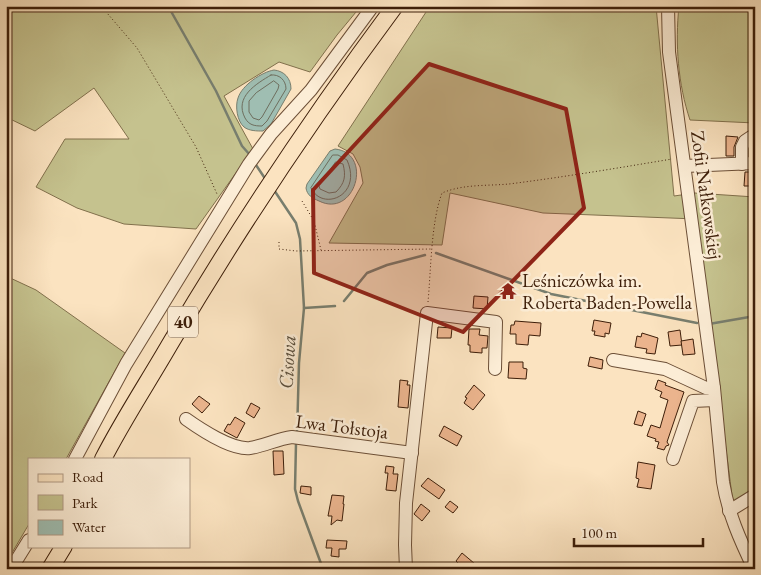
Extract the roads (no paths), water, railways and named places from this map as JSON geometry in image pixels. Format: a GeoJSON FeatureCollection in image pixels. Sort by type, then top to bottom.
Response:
{"type":"FeatureCollection","features":[{"type":"Feature","properties":{"kind":"main road","name":"40"},"geometry":{"type":"LineString","coordinates":[[104,458],[198,297],[267,195],[327,99],[395,6]]}},
{"type":"Feature","properties":{"kind":"main road","name":"40"},"geometry":{"type":"LineString","coordinates":[[278,178],[405,6]]}},
{"type":"Feature","properties":{"kind":"main road","name":"40"},"geometry":{"type":"LineString","coordinates":[[116,458],[259,219],[267,195]]}},
{"type":"Feature","properties":{"kind":"main road"},"geometry":{"type":"LineString","coordinates":[[40,569],[52,548]]}},
{"type":"Feature","properties":{"kind":"main road"},"geometry":{"type":"LineString","coordinates":[[50,569],[63,548]]}},
{"type":"Feature","properties":{"kind":"street"},"geometry":{"type":"LineString","coordinates":[[77,458],[126,364],[224,202],[271,134],[311,90],[373,6]]}},
{"type":"Feature","properties":{"kind":"street","name":"Zofii Nałkowskiej"},"geometry":{"type":"LineString","coordinates":[[668,6],[669,52],[714,394],[725,497],[729,511],[754,569]]}},
{"type":"Feature","properties":{"kind":"street"},"geometry":{"type":"LineString","coordinates":[[684,161],[748,164],[742,147],[744,141],[755,137]]}},
{"type":"Feature","properties":{"kind":"street","name":"Lwa Tołstoja"},"geometry":{"type":"LineString","coordinates":[[406,569],[406,503],[428,313],[496,322],[496,370]]}},
{"type":"Feature","properties":{"kind":"street"},"geometry":{"type":"LineString","coordinates":[[613,360],[666,369],[706,388],[714,394]]}},
{"type":"Feature","properties":{"kind":"street"},"geometry":{"type":"LineString","coordinates":[[674,459],[693,401],[714,394]]}},
{"type":"Feature","properties":{"kind":"street","name":"Lwa Tołstoja"},"geometry":{"type":"LineString","coordinates":[[186,419],[217,438],[243,448],[250,448],[280,438],[297,437],[412,453]]}},
{"type":"Feature","properties":{"kind":"street"},"geometry":{"type":"LineString","coordinates":[[729,511],[755,495]]}},
{"type":"Feature","properties":{"kind":"street"},"geometry":{"type":"LineString","coordinates":[[11,569],[28,542]]}},
{"type":"Feature","properties":{"kind":"water"},"geometry":{"type":"Polygon","coordinates":[[[274,70],[286,76],[290,82],[291,89],[271,124],[263,131],[246,128],[240,121],[237,113],[237,101],[240,93],[253,80],[264,73],[274,70]]]}},
{"type":"Feature","properties":{"kind":"water"},"geometry":{"type":"Polygon","coordinates":[[[335,149],[347,153],[354,161],[357,172],[350,194],[342,201],[332,204],[312,197],[307,193],[306,188],[330,151],[335,149]]]}},
{"type":"Feature","properties":{"kind":"waterway","name":"Cisowa"},"geometry":{"type":"LineString","coordinates":[[168,6],[216,91],[242,146],[250,155]]}},
{"type":"Feature","properties":{"kind":"waterway","name":"Cisowa"},"geometry":{"type":"LineString","coordinates":[[256,165],[266,180]]}},
{"type":"Feature","properties":{"kind":"waterway","name":"Cisowa"},"geometry":{"type":"LineString","coordinates":[[274,190],[296,223],[300,239],[304,308],[299,363],[297,435]]}},
{"type":"Feature","properties":{"kind":"waterway"},"geometry":{"type":"LineString","coordinates":[[436,253],[551,294],[697,323]]}},
{"type":"Feature","properties":{"kind":"waterway"},"geometry":{"type":"LineString","coordinates":[[344,301],[367,273],[387,265],[425,255]]}},
{"type":"Feature","properties":{"kind":"waterway"},"geometry":{"type":"LineString","coordinates":[[304,308],[335,306]]}},
{"type":"Feature","properties":{"kind":"waterway"},"geometry":{"type":"LineString","coordinates":[[709,324],[755,316]]}},
{"type":"Feature","properties":{"kind":"waterway","name":"Cisowa"},"geometry":{"type":"LineString","coordinates":[[296,443],[295,489],[323,569]]}},
{"type":"Feature","properties":{"kind":"place","name":"Leśniczówka im. Roberta Baden-Powella"},"geometry":{"type":"Point","coordinates":[508,291]}}]}
